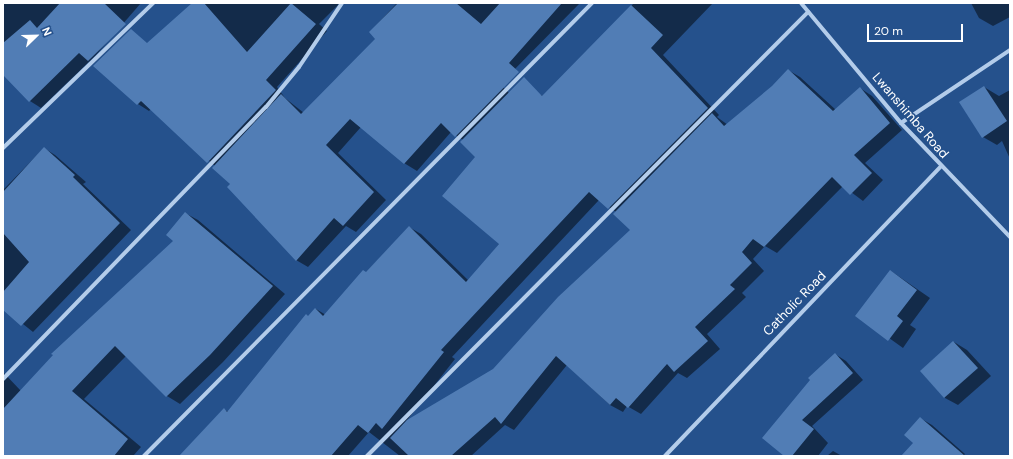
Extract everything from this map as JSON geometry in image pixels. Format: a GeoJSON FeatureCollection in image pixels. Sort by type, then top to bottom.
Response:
{"type":"FeatureCollection","features":[{"type":"Feature","properties":{"kind":"street"},"geometry":{"type":"LineString","coordinates":[[3,148],[153,3]]}},
{"type":"Feature","properties":{"kind":"street"},"geometry":{"type":"LineString","coordinates":[[3,379],[266,107],[299,67],[342,3]]}},
{"type":"Feature","properties":{"kind":"street"},"geometry":{"type":"LineString","coordinates":[[144,456],[592,3]]}},
{"type":"Feature","properties":{"kind":"street","name":"Lwanshimba Road"},"geometry":{"type":"LineString","coordinates":[[801,3],[901,123],[940,167],[1010,237]]}},
{"type":"Feature","properties":{"kind":"street"},"geometry":{"type":"LineString","coordinates":[[367,456],[808,12]]}},
{"type":"Feature","properties":{"kind":"street"},"geometry":{"type":"LineString","coordinates":[[901,123],[1010,50]]}},
{"type":"Feature","properties":{"kind":"street","name":"Catholic Road"},"geometry":{"type":"LineString","coordinates":[[665,456],[940,167]]}},
{"type":"Feature","properties":{"kind":"building"},"geometry":{"type":"Polygon","coordinates":[[[60,3],[104,3],[126,24],[88,61],[79,53],[29,102],[3,75],[3,43],[30,20],[37,28],[60,3]]]}},
{"type":"Feature","properties":{"kind":"building"},"geometry":{"type":"Polygon","coordinates":[[[192,3],[204,3],[247,52],[291,3],[316,24],[266,80],[276,90],[207,163],[141,101],[137,105],[93,66],[131,29],[147,43],[192,3]]]}},
{"type":"Feature","properties":{"kind":"building"},"geometry":{"type":"Polygon","coordinates":[[[398,3],[456,3],[481,24],[500,3],[562,3],[509,63],[519,72],[455,137],[441,123],[404,164],[350,119],[326,145],[374,192],[343,226],[334,218],[296,261],[227,187],[230,184],[212,168],[281,94],[301,114],[375,39],[369,32],[398,3]]]}},
{"type":"Feature","properties":{"kind":"building"},"geometry":{"type":"Polygon","coordinates":[[[631,5],[663,35],[651,48],[708,108],[608,209],[589,192],[441,350],[444,352],[382,429],[376,423],[368,433],[358,425],[331,456],[179,456],[224,408],[227,412],[306,314],[308,316],[315,308],[323,316],[363,270],[366,272],[409,226],[466,282],[499,244],[442,196],[475,157],[460,142],[524,77],[542,96],[631,5]]]}},
{"type":"Feature","properties":{"kind":"building"},"geometry":{"type":"Polygon","coordinates":[[[788,69],[833,111],[860,87],[890,123],[854,155],[872,173],[850,195],[832,177],[764,247],[753,239],[742,252],[752,263],[730,285],[735,289],[695,327],[708,341],[674,372],[667,364],[628,408],[616,398],[610,405],[556,356],[501,424],[495,417],[451,456],[409,456],[390,438],[407,420],[493,369],[558,297],[630,230],[613,214],[712,113],[724,126],[772,86],[788,69]]]}},
{"type":"Feature","properties":{"kind":"building"},"geometry":{"type":"Polygon","coordinates":[[[984,86],[1007,121],[982,138],[959,102],[984,86]]]}},
{"type":"Feature","properties":{"kind":"building"},"geometry":{"type":"Polygon","coordinates":[[[44,147],[75,175],[73,177],[120,223],[21,326],[3,310],[3,292],[29,262],[3,233],[3,192],[44,147]]]}},
{"type":"Feature","properties":{"kind":"building"},"geometry":{"type":"Polygon","coordinates":[[[185,212],[273,286],[210,355],[166,397],[115,346],[72,391],[128,439],[114,456],[3,456],[3,409],[53,355],[51,354],[173,241],[166,235],[185,212]]]}},
{"type":"Feature","properties":{"kind":"building"},"geometry":{"type":"Polygon","coordinates":[[[890,270],[917,290],[897,316],[903,321],[888,341],[855,316],[890,270]]]}},
{"type":"Feature","properties":{"kind":"building"},"geometry":{"type":"Polygon","coordinates":[[[953,341],[978,368],[944,398],[920,371],[953,341]]]}},
{"type":"Feature","properties":{"kind":"building"},"geometry":{"type":"Polygon","coordinates":[[[835,353],[853,373],[802,420],[814,429],[792,456],[784,456],[762,438],[810,380],[808,378],[835,353]]]}},
{"type":"Feature","properties":{"kind":"building"},"geometry":{"type":"Polygon","coordinates":[[[920,417],[965,456],[901,456],[913,443],[904,435],[920,417]]]}}]}
